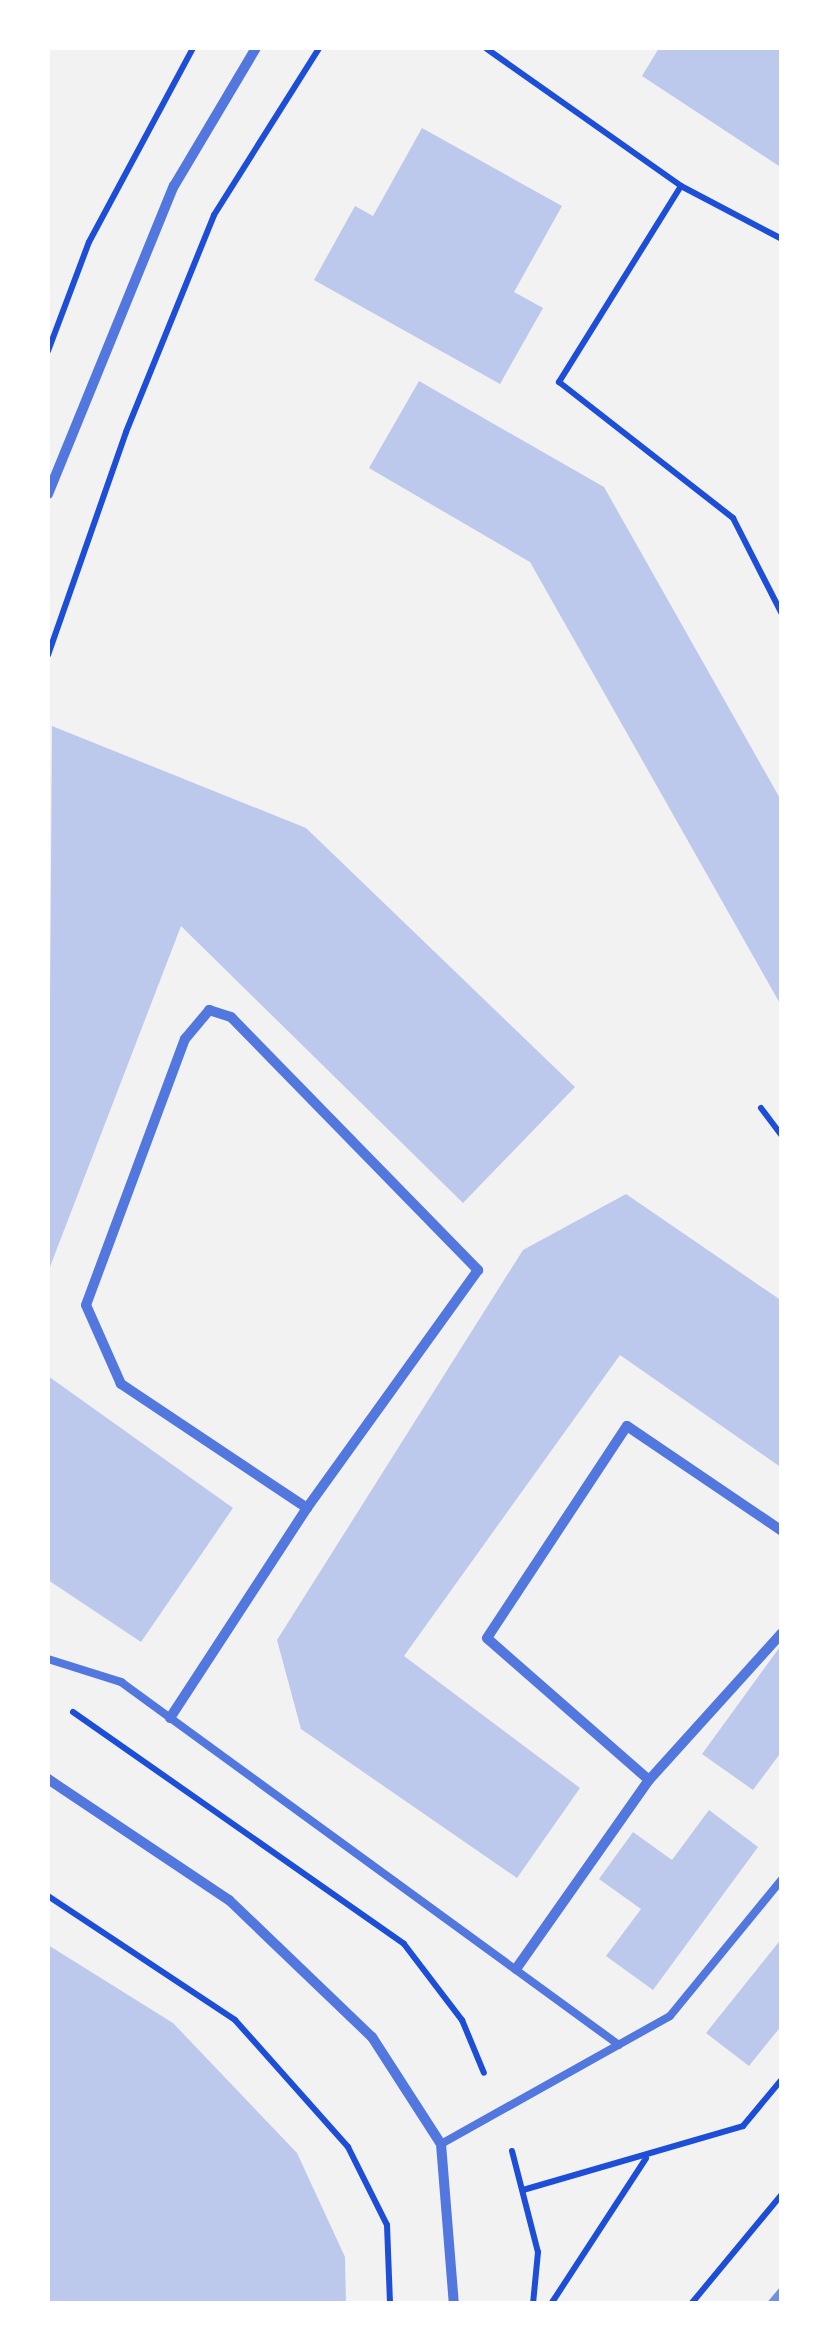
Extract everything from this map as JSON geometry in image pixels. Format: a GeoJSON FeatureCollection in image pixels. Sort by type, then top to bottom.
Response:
{"type":"FeatureCollection","features":[{"type":"Feature","properties":{"kind":"street"},"geometry":{"type":"LineString","coordinates":[[48,494],[174,186],[256,48]]}},
{"type":"Feature","properties":{"kind":"street"},"geometry":{"type":"LineString","coordinates":[[170,1718],[307,1508],[478,1270],[231,1016],[209,1010],[185,1039],[86,1305],[121,1384],[307,1508]]}},
{"type":"Feature","properties":{"kind":"street"},"geometry":{"type":"LineString","coordinates":[[649,1780],[487,1638],[627,1426],[782,1530]]}},
{"type":"Feature","properties":{"kind":"street"},"geometry":{"type":"LineString","coordinates":[[516,1969],[649,1780],[782,1633]]}},
{"type":"Feature","properties":{"kind":"street"},"geometry":{"type":"LineString","coordinates":[[48,1779],[229,1900],[372,2036],[441,2144],[454,2304]]}},
{"type":"Feature","properties":{"kind":"lane"},"geometry":{"type":"LineString","coordinates":[[48,1659],[121,1682],[620,2045]]}},
{"type":"Feature","properties":{"kind":"lane"},"geometry":{"type":"LineString","coordinates":[[441,2144],[670,2016],[782,1879]]}},
{"type":"Feature","properties":{"kind":"path"},"geometry":{"type":"LineString","coordinates":[[48,351],[90,242],[194,48]]}},
{"type":"Feature","properties":{"kind":"path"},"geometry":{"type":"LineString","coordinates":[[48,655],[126,432],[214,215],[319,48]]}},
{"type":"Feature","properties":{"kind":"path"},"geometry":{"type":"LineString","coordinates":[[487,49],[681,186],[782,238]]}},
{"type":"Feature","properties":{"kind":"path"},"geometry":{"type":"LineString","coordinates":[[681,186],[558,382],[733,518],[782,614]]}},
{"type":"Feature","properties":{"kind":"path"},"geometry":{"type":"LineString","coordinates":[[761,1108],[782,1136]]}},
{"type":"Feature","properties":{"kind":"path"},"geometry":{"type":"LineString","coordinates":[[48,1896],[234,2020],[348,2147],[387,2225],[390,2304]]}},
{"type":"Feature","properties":{"kind":"path"},"geometry":{"type":"LineString","coordinates":[[523,2190],[743,2126],[782,2079]]}},
{"type":"Feature","properties":{"kind":"path"},"geometry":{"type":"LineString","coordinates":[[552,2304],[647,2157]]}},
{"type":"Feature","properties":{"kind":"path"},"geometry":{"type":"LineString","coordinates":[[691,2304],[782,2194]]}},
{"type":"Feature","properties":{"kind":"building"},"geometry":{"type":"Polygon","coordinates":[[[659,48],[782,48],[782,168],[642,76],[659,48]]]}},
{"type":"Feature","properties":{"kind":"building"},"geometry":{"type":"Polygon","coordinates":[[[422,128],[562,206],[514,292],[543,308],[500,384],[314,280],[355,206],[373,216],[422,128]]]}},
{"type":"Feature","properties":{"kind":"building"},"geometry":{"type":"Polygon","coordinates":[[[419,381],[604,487],[782,802],[782,1007],[530,562],[369,468],[419,381]]]}},
{"type":"Feature","properties":{"kind":"building"},"geometry":{"type":"Polygon","coordinates":[[[52,726],[306,828],[575,1087],[463,1203],[181,926],[48,1272],[52,726]]]}},
{"type":"Feature","properties":{"kind":"building"},"geometry":{"type":"Polygon","coordinates":[[[626,1194],[782,1301],[782,1468],[620,1355],[404,1656],[580,1788],[517,1878],[301,1729],[277,1640],[523,1250],[626,1194]]]}},
{"type":"Feature","properties":{"kind":"building"},"geometry":{"type":"Polygon","coordinates":[[[48,1376],[233,1508],[141,1642],[48,1580],[48,1376]]]}},
{"type":"Feature","properties":{"kind":"building"},"geometry":{"type":"Polygon","coordinates":[[[782,1644],[782,1751],[753,1790],[702,1754],[782,1644]]]}},
{"type":"Feature","properties":{"kind":"building"},"geometry":{"type":"Polygon","coordinates":[[[709,1810],[758,1847],[653,1990],[606,1956],[641,1909],[599,1879],[633,1832],[672,1860],[709,1810]]]}},
{"type":"Feature","properties":{"kind":"building"},"geometry":{"type":"Polygon","coordinates":[[[782,1938],[782,2025],[749,2066],[706,2033],[782,1938]]]}},
{"type":"Feature","properties":{"kind":"building"},"geometry":{"type":"Polygon","coordinates":[[[48,1945],[173,2023],[297,2153],[345,2257],[346,2304],[48,2304],[48,1945]]]}},
{"type":"Feature","properties":{"kind":"railway"},"geometry":{"type":"LineString","coordinates":[[771,2304],[782,2291]]}}]}
